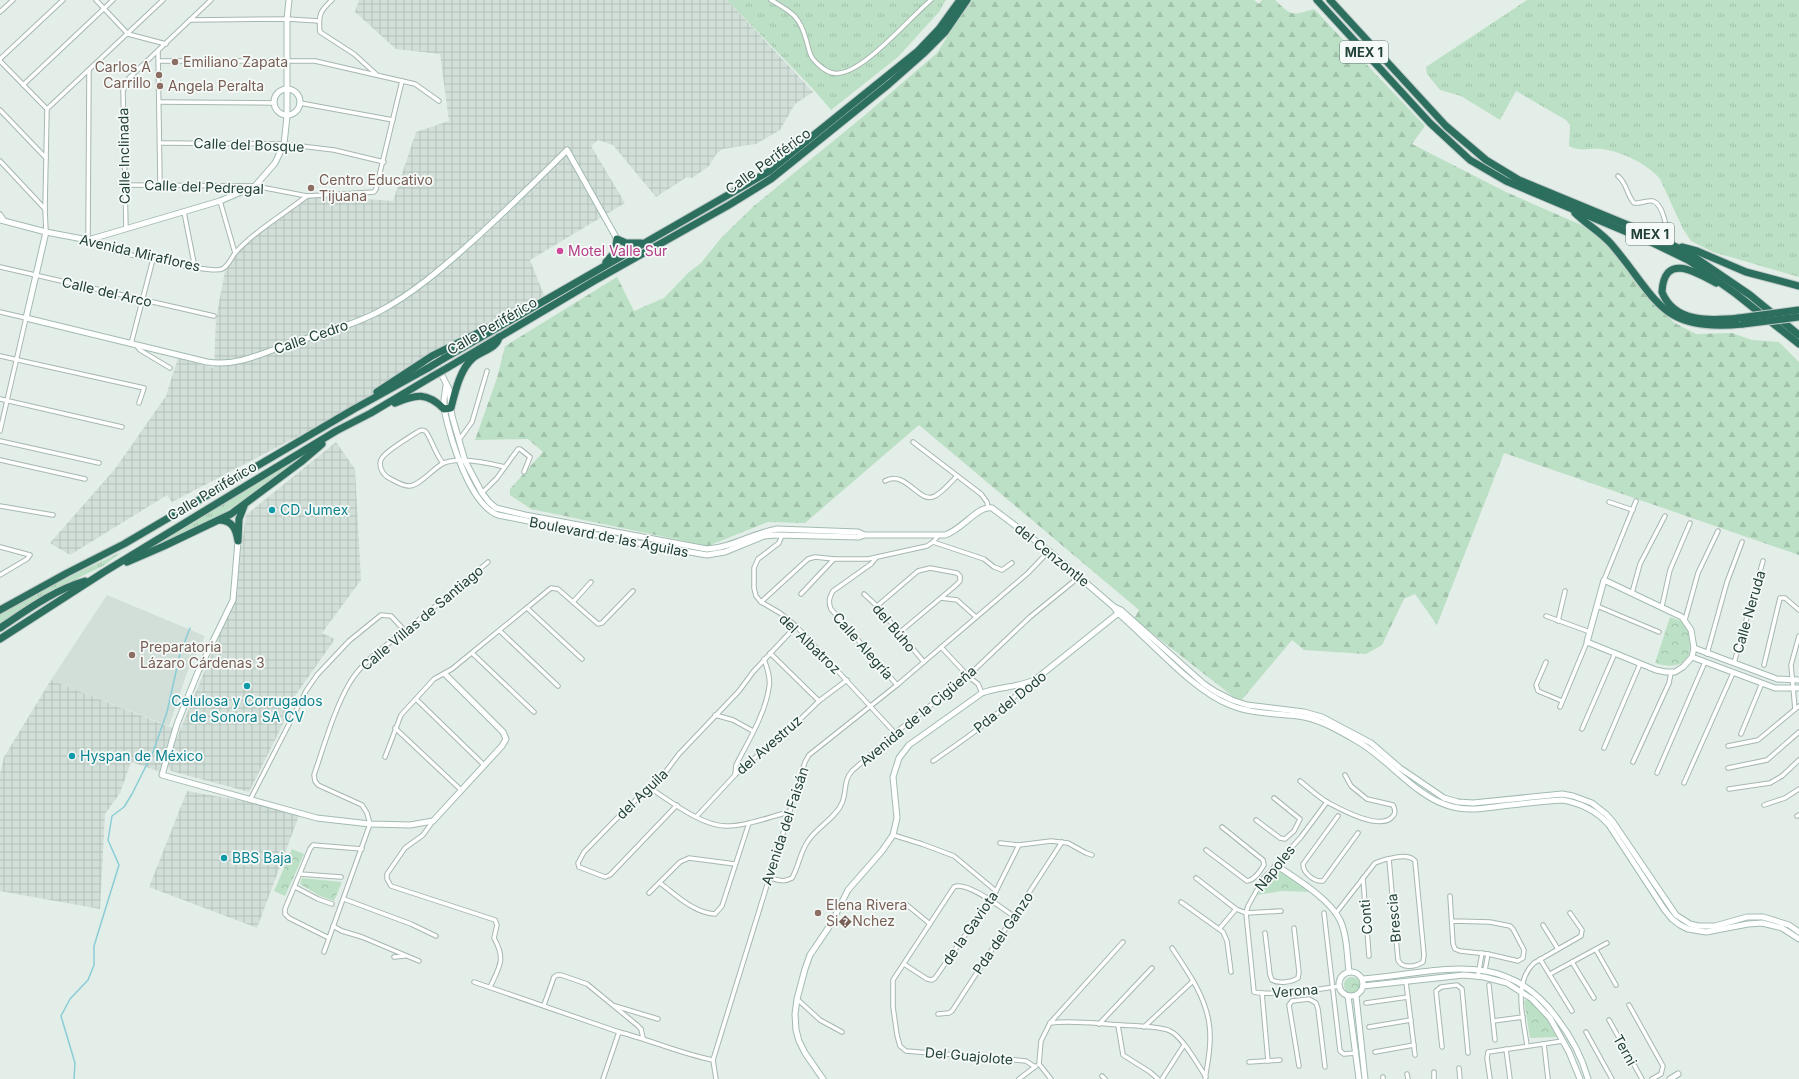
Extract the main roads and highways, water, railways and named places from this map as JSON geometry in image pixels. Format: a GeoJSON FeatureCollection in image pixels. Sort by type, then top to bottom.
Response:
{"type":"FeatureCollection","features":[{"type":"Feature","properties":{"kind":"highway","name":"Calle Periférico"},"geometry":{"type":"LineString","coordinates":[[0,610],[16,600],[124,544],[354,409],[443,360],[646,241],[753,181],[782,162],[918,51],[939,29],[960,0]]}},
{"type":"Feature","properties":{"kind":"highway","name":"Calle Periférico"},"geometry":{"type":"LineString","coordinates":[[0,639],[104,572],[336,431],[371,413],[432,376],[772,179],[889,84],[923,54],[945,32],[968,0]]}},
{"type":"Feature","properties":{"kind":"highway","name":"MEX 1"},"geometry":{"type":"LineString","coordinates":[[1317,0],[1445,138],[1470,160],[1506,181],[1677,254],[1706,272],[1736,294],[1799,344]]}},
{"type":"Feature","properties":{"kind":"highway","name":"MEX 1"},"geometry":{"type":"LineString","coordinates":[[1330,0],[1454,135],[1499,169],[1519,180],[1667,242],[1702,260],[1726,277],[1799,335]]}},
{"type":"Feature","properties":{"kind":"highway"},"geometry":{"type":"LineString","coordinates":[[1572,210],[1602,234],[1651,296],[1669,313],[1686,321],[1699,325],[1711,326],[1799,310]]}},
{"type":"Feature","properties":{"kind":"highway"},"geometry":{"type":"LineString","coordinates":[[599,269],[615,252],[617,239],[630,244],[646,241]]}},
{"type":"Feature","properties":{"kind":"highway"},"geometry":{"type":"LineString","coordinates":[[1675,246],[1697,251],[1746,272],[1799,286]]}},
{"type":"Feature","properties":{"kind":"highway"},"geometry":{"type":"LineString","coordinates":[[1736,294],[1691,270],[1680,267],[1669,272],[1662,285],[1664,299],[1670,306],[1684,314],[1710,320],[1741,321],[1799,317]]}},
{"type":"Feature","properties":{"kind":"highway"},"geometry":{"type":"LineString","coordinates":[[354,409],[382,388],[432,356],[501,322],[517,317]]}},
{"type":"Feature","properties":{"kind":"highway"},"geometry":{"type":"LineString","coordinates":[[371,413],[410,396],[432,398],[448,408],[466,367],[473,358],[496,344],[499,337]]}},
{"type":"Feature","properties":{"kind":"highway"},"geometry":{"type":"LineString","coordinates":[[104,572],[164,546],[231,514],[301,462],[336,431]]}},
{"type":"Feature","properties":{"kind":"highway"},"geometry":{"type":"LineString","coordinates":[[220,520],[225,520],[233,525],[238,541],[239,519],[246,503]]}},
{"type":"Feature","properties":{"kind":"highway"},"geometry":{"type":"LineString","coordinates":[[0,628],[69,586],[93,579]]}},
{"type":"Feature","properties":{"kind":"highway"},"geometry":{"type":"LineString","coordinates":[[0,604],[16,600]]}},
{"type":"Feature","properties":{"kind":"waterway"},"geometry":{"type":"LineString","coordinates":[[74,1079],[75,1063],[61,1016],[70,999],[88,980],[94,965],[94,946],[119,865],[108,840],[112,816],[124,807],[153,752],[167,712],[180,654],[190,628]]}},
{"type":"Feature","properties":{"kind":"place","name":"Emiliano Zapata"},"geometry":{"type":"Point","coordinates":[175,62]}},
{"type":"Feature","properties":{"kind":"place","name":"Carlos A Carrillo"},"geometry":{"type":"Point","coordinates":[159,75]}},
{"type":"Feature","properties":{"kind":"place","name":"Angela Peralta"},"geometry":{"type":"Point","coordinates":[160,86]}},
{"type":"Feature","properties":{"kind":"place","name":"Centro Educativo Tijuana"},"geometry":{"type":"Point","coordinates":[311,188]}},
{"type":"Feature","properties":{"kind":"place","name":"Motel Valle Sur"},"geometry":{"type":"Point","coordinates":[560,251]}},
{"type":"Feature","properties":{"kind":"place","name":"CD Jumex"},"geometry":{"type":"Point","coordinates":[272,510]}},
{"type":"Feature","properties":{"kind":"place","name":"Preparatoria Lázaro Cárdenas 3"},"geometry":{"type":"Point","coordinates":[132,655]}},
{"type":"Feature","properties":{"kind":"place","name":"Celulosa y Corrugados de Sonora SA CV"},"geometry":{"type":"Point","coordinates":[247,686]}},
{"type":"Feature","properties":{"kind":"place","name":"Hyspan de México"},"geometry":{"type":"Point","coordinates":[72,756]}},
{"type":"Feature","properties":{"kind":"place","name":"BBS Baja"},"geometry":{"type":"Point","coordinates":[224,858]}},
{"type":"Feature","properties":{"kind":"place","name":"Elena Rivera Si�Nchez"},"geometry":{"type":"Point","coordinates":[818,913]}}]}
